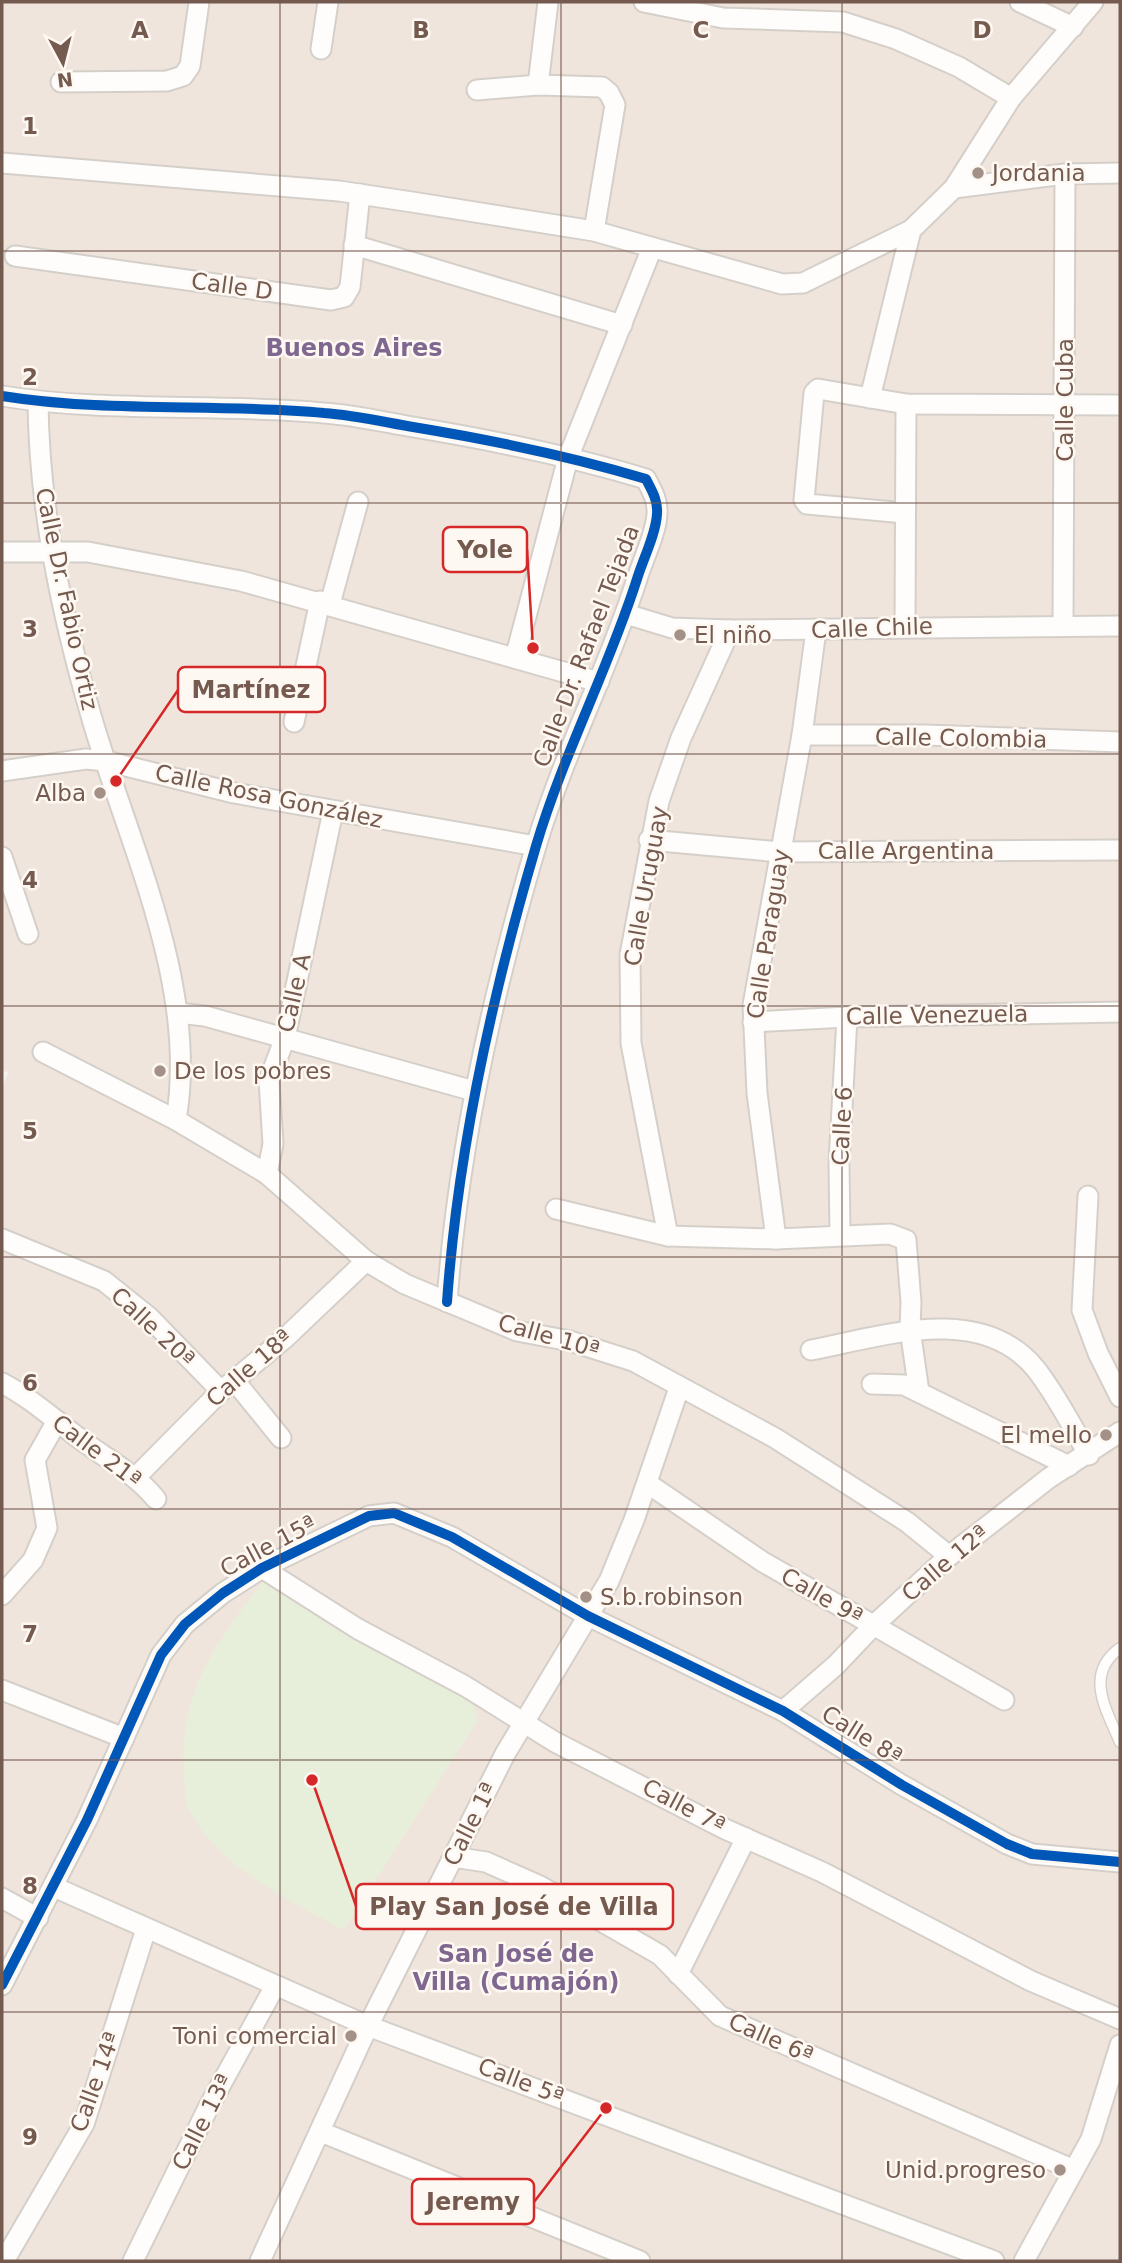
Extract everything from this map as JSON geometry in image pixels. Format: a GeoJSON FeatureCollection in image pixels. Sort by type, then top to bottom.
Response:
{"type":"FeatureCollection","features":[{"type":"Feature","properties":{"kind":"street"},"geometry":{"type":"LineString","coordinates":[[61,82],[167,81],[183,76],[190,66],[199,2]]}},
{"type":"Feature","properties":{"kind":"street"},"geometry":{"type":"LineString","coordinates":[[321,49],[328,2]]}},
{"type":"Feature","properties":{"kind":"street"},"geometry":{"type":"LineString","coordinates":[[538,85],[548,2]]}},
{"type":"Feature","properties":{"kind":"street"},"geometry":{"type":"LineString","coordinates":[[644,2],[723,18],[843,22],[909,44],[959,67],[1012,98]]}},
{"type":"Feature","properties":{"kind":"street"},"geometry":{"type":"LineString","coordinates":[[1020,2],[1073,27]]}},
{"type":"Feature","properties":{"kind":"street"},"geometry":{"type":"LineString","coordinates":[[2,163],[360,194],[594,231],[782,284],[803,284],[911,230],[954,188],[1012,98],[1093,2]]}},
{"type":"Feature","properties":{"kind":"street"},"geometry":{"type":"LineString","coordinates":[[477,90],[538,85],[602,87],[609,93],[615,105],[594,231]]}},
{"type":"Feature","properties":{"kind":"street"},"geometry":{"type":"LineString","coordinates":[[954,188],[1065,174],[1120,173]]}},
{"type":"Feature","properties":{"kind":"street","name":"Calle Cuba"},"geometry":{"type":"LineString","coordinates":[[1063,626],[1065,174]]}},
{"type":"Feature","properties":{"kind":"street","name":"Calle D"},"geometry":{"type":"LineString","coordinates":[[15,256],[331,300],[344,297],[350,287],[360,194]]}},
{"type":"Feature","properties":{"kind":"street"},"geometry":{"type":"LineString","coordinates":[[870,398],[911,230]]}},
{"type":"Feature","properties":{"kind":"street"},"geometry":{"type":"LineString","coordinates":[[354,245],[622,325]]}},
{"type":"Feature","properties":{"kind":"street"},"geometry":{"type":"LineString","coordinates":[[515,658],[568,458],[652,248]]}},
{"type":"Feature","properties":{"kind":"street"},"geometry":{"type":"LineString","coordinates":[[905,513],[807,504],[804,500],[814,393],[823,388],[906,404],[1120,405]]}},
{"type":"Feature","properties":{"kind":"street","name":"Calle Dr. Rafael Tejada"},"geometry":{"type":"LineString","coordinates":[[2,396],[38,401],[326,413],[466,436],[568,458],[646,480],[656,498],[657,516],[626,614],[550,801],[536,846],[474,1091],[453,1222],[447,1302]]}},
{"type":"Feature","properties":{"kind":"street","name":"Calle Dr. Fabio Ortiz"},"geometry":{"type":"LineString","coordinates":[[38,401],[38,459],[51,550],[75,657],[106,761],[137,849],[178,1013],[181,1088],[176,1120]]}},
{"type":"Feature","properties":{"kind":"street"},"geometry":{"type":"LineString","coordinates":[[905,626],[906,404]]}},
{"type":"Feature","properties":{"kind":"street"},"geometry":{"type":"LineString","coordinates":[[294,722],[325,602],[358,502]]}},
{"type":"Feature","properties":{"kind":"street"},"geometry":{"type":"LineString","coordinates":[[2,552],[88,552],[241,581],[325,602],[599,682]]}},
{"type":"Feature","properties":{"kind":"street","name":"Calle Chile"},"geometry":{"type":"LineString","coordinates":[[626,614],[672,628],[730,630],[816,631],[905,626],[1120,626]]}},
{"type":"Feature","properties":{"kind":"street","name":"Calle Uruguay"},"geometry":{"type":"LineString","coordinates":[[668,1236],[631,1043],[630,955],[649,840],[681,738],[730,630]]}},
{"type":"Feature","properties":{"kind":"street","name":"Calle Paraguay"},"geometry":{"type":"LineString","coordinates":[[776,1239],[757,1093],[753,1022],[757,979],[802,735],[816,631]]}},
{"type":"Feature","properties":{"kind":"street","name":"Calle Colombia"},"geometry":{"type":"LineString","coordinates":[[802,735],[925,735],[1120,742]]}},
{"type":"Feature","properties":{"kind":"street","name":"Calle Rosa González"},"geometry":{"type":"LineString","coordinates":[[2,771],[86,759],[106,761],[234,793],[536,846]]}},
{"type":"Feature","properties":{"kind":"street","name":"Calle A"},"geometry":{"type":"LineString","coordinates":[[267,1174],[273,1144],[270,1080],[285,1038],[333,811]]}},
{"type":"Feature","properties":{"kind":"street","name":"Calle Argentina"},"geometry":{"type":"LineString","coordinates":[[649,840],[780,852],[1120,850]]}},
{"type":"Feature","properties":{"kind":"street"},"geometry":{"type":"LineString","coordinates":[[2,857],[28,934]]}},
{"type":"Feature","properties":{"kind":"street","name":"Calle Venezuela"},"geometry":{"type":"LineString","coordinates":[[753,1022],[847,1017],[1120,1012]]}},
{"type":"Feature","properties":{"kind":"street"},"geometry":{"type":"LineString","coordinates":[[178,1013],[205,1016],[474,1091]]}},
{"type":"Feature","properties":{"kind":"street","name":"Calle 6"},"geometry":{"type":"LineString","coordinates":[[840,1234],[839,1163],[847,1017]]}},
{"type":"Feature","properties":{"kind":"street","name":"Calle 10ª"},"geometry":{"type":"LineString","coordinates":[[43,1052],[176,1120],[267,1174],[366,1261],[405,1284],[517,1331],[570,1341],[633,1361],[775,1438],[907,1522],[949,1556]]}},
{"type":"Feature","properties":{"kind":"street"},"geometry":{"type":"LineString","coordinates":[[1088,1196],[1082,1310],[1098,1353],[1120,1398]]}},
{"type":"Feature","properties":{"kind":"street"},"geometry":{"type":"LineString","coordinates":[[556,1209],[668,1236],[776,1239],[840,1234],[890,1234],[906,1240],[911,1302],[910,1329],[919,1392]]}},
{"type":"Feature","properties":{"kind":"street","name":"Calle 20ª"},"geometry":{"type":"LineString","coordinates":[[2,1239],[104,1281],[227,1385],[281,1438]]}},
{"type":"Feature","properties":{"kind":"street","name":"Calle 18ª"},"geometry":{"type":"LineString","coordinates":[[136,1477],[227,1385],[284,1339],[366,1261]]}},
{"type":"Feature","properties":{"kind":"street"},"geometry":{"type":"LineString","coordinates":[[811,1350],[910,1329],[954,1331],[1003,1343],[1034,1367],[1089,1455]]}},
{"type":"Feature","properties":{"kind":"street","name":"Calle 21ª"},"geometry":{"type":"LineString","coordinates":[[2,1383],[28,1398],[136,1477],[156,1499]]}},
{"type":"Feature","properties":{"kind":"street"},"geometry":{"type":"LineString","coordinates":[[872,1384],[904,1385],[1069,1466]]}},
{"type":"Feature","properties":{"kind":"street","name":"Calle 1ª"},"geometry":{"type":"LineString","coordinates":[[260,2261],[368,2026],[505,1754],[609,1581],[647,1483],[679,1388]]}},
{"type":"Feature","properties":{"kind":"street"},"geometry":{"type":"LineString","coordinates":[[2,1595],[33,1560],[47,1528],[35,1460],[57,1421]]}},
{"type":"Feature","properties":{"kind":"street","name":"Calle 12ª"},"geometry":{"type":"LineString","coordinates":[[783,1711],[836,1665],[873,1626],[949,1556],[1049,1478],[1089,1455],[1120,1432]]}},
{"type":"Feature","properties":{"kind":"street","name":"Calle 9ª"},"geometry":{"type":"LineString","coordinates":[[647,1483],[763,1562],[1004,1700]]}},
{"type":"Feature","properties":{"kind":"street","name":"Calle 15ª"},"geometry":{"type":"LineString","coordinates":[[2,1985],[7,1964],[38,1918],[54,1887],[161,1655],[186,1624],[223,1593],[262,1568],[369,1516],[394,1513],[452,1537],[588,1616]]}},
{"type":"Feature","properties":{"kind":"street","name":"Calle 7ª"},"geometry":{"type":"LineString","coordinates":[[262,1568],[358,1629],[395,1647],[555,1742],[746,1838],[822,1872],[1031,1981],[1120,2019]]}},
{"type":"Feature","properties":{"kind":"street","name":"Calle 8ª"},"geometry":{"type":"LineString","coordinates":[[588,1616],[783,1711],[902,1785],[1007,1844],[1032,1854],[1120,1862]]}},
{"type":"Feature","properties":{"kind":"street"},"geometry":{"type":"LineString","coordinates":[[2,1690],[124,1738]]}},
{"type":"Feature","properties":{"kind":"street"},"geometry":{"type":"LineString","coordinates":[[678,1974],[746,1838]]}},
{"type":"Feature","properties":{"kind":"street","name":"Calle 6ª"},"geometry":{"type":"LineString","coordinates":[[453,1857],[486,1863],[540,1886],[660,1955],[720,2016],[1074,2170]]}},
{"type":"Feature","properties":{"kind":"street","name":"Calle 5ª"},"geometry":{"type":"LineString","coordinates":[[54,1887],[368,2026],[994,2261]]}},
{"type":"Feature","properties":{"kind":"street"},"geometry":{"type":"LineString","coordinates":[[2,1898],[38,1918]]}},
{"type":"Feature","properties":{"kind":"street","name":"Calle 14ª"},"geometry":{"type":"LineString","coordinates":[[4,2261],[84,2124],[146,1930]]}},
{"type":"Feature","properties":{"kind":"street","name":"Calle 13ª"},"geometry":{"type":"LineString","coordinates":[[133,2261],[208,2108],[275,1986]]}},
{"type":"Feature","properties":{"kind":"street"},"geometry":{"type":"LineString","coordinates":[[1024,2261],[1091,2139],[1120,2045]]}},
{"type":"Feature","properties":{"kind":"street"},"geometry":{"type":"LineString","coordinates":[[321,2133],[640,2261]]}},
{"type":"Feature","properties":{"kind":"lane"},"geometry":{"type":"LineString","coordinates":[[1120,1648],[1106,1658],[1100,1675],[1104,1704],[1120,1742]]}},
{"type":"Feature","properties":{"kind":"shaded area"},"geometry":{"type":"Polygon","coordinates":[[[2,2],[1120,2],[1120,2261],[2,2261],[2,1088],[8,1072],[2,1071],[2,2]]]}},
{"type":"Feature","properties":{"kind":"green space"},"geometry":{"type":"Polygon","coordinates":[[[264,1580],[472,1703],[478,1720],[344,1930],[278,1894],[235,1864],[200,1828],[186,1800],[184,1746],[187,1719],[194,1694],[216,1647],[264,1580]]]}},
{"type":"Feature","properties":{"kind":"cycle path"},"geometry":{"type":"LineString","coordinates":[[2,396],[82,404],[284,410],[346,415],[472,437],[560,456],[646,479],[656,500],[657,509],[652,538],[613,646],[547,812],[491,1015],[459,1186],[447,1302]]}},
{"type":"Feature","properties":{"kind":"cycle path"},"geometry":{"type":"LineString","coordinates":[[2,1985],[87,1820],[161,1655],[185,1624],[223,1593],[262,1568],[369,1516],[394,1513],[452,1537],[588,1616],[783,1711],[902,1785],[1007,1844],[1032,1854],[1120,1862]]}},
{"type":"Feature","properties":{"kind":"place","name":"Jordania"},"geometry":{"type":"Point","coordinates":[978,173]}},
{"type":"Feature","properties":{"kind":"place","name":"El niño"},"geometry":{"type":"Point","coordinates":[680,635]}},
{"type":"Feature","properties":{"kind":"place","name":"Yole"},"geometry":{"type":"Point","coordinates":[533,648]}},
{"type":"Feature","properties":{"kind":"place","name":"Martínez"},"geometry":{"type":"Point","coordinates":[116,781]}},
{"type":"Feature","properties":{"kind":"place","name":"Alba"},"geometry":{"type":"Point","coordinates":[100,793]}},
{"type":"Feature","properties":{"kind":"place","name":"De los pobres"},"geometry":{"type":"Point","coordinates":[160,1071]}},
{"type":"Feature","properties":{"kind":"place","name":"El mello"},"geometry":{"type":"Point","coordinates":[1106,1435]}},
{"type":"Feature","properties":{"kind":"place","name":"S.b.robinson"},"geometry":{"type":"Point","coordinates":[586,1597]}},
{"type":"Feature","properties":{"kind":"place","name":"Play San José de Villa"},"geometry":{"type":"Point","coordinates":[312,1780]}},
{"type":"Feature","properties":{"kind":"place","name":"Toni comercial"},"geometry":{"type":"Point","coordinates":[351,2036]}},
{"type":"Feature","properties":{"kind":"place","name":"Jeremy"},"geometry":{"type":"Point","coordinates":[606,2108]}},
{"type":"Feature","properties":{"kind":"place","name":"Unid.progreso"},"geometry":{"type":"Point","coordinates":[1060,2170]}},
{"type":"Feature","properties":{"kind":"district","name":"Buenos Aires"},"geometry":{"type":"Point","coordinates":[354,348]}},
{"type":"Feature","properties":{"kind":"district","name":"San José de Villa (Cumajón)"},"geometry":{"type":"Point","coordinates":[516,1968]}}]}
